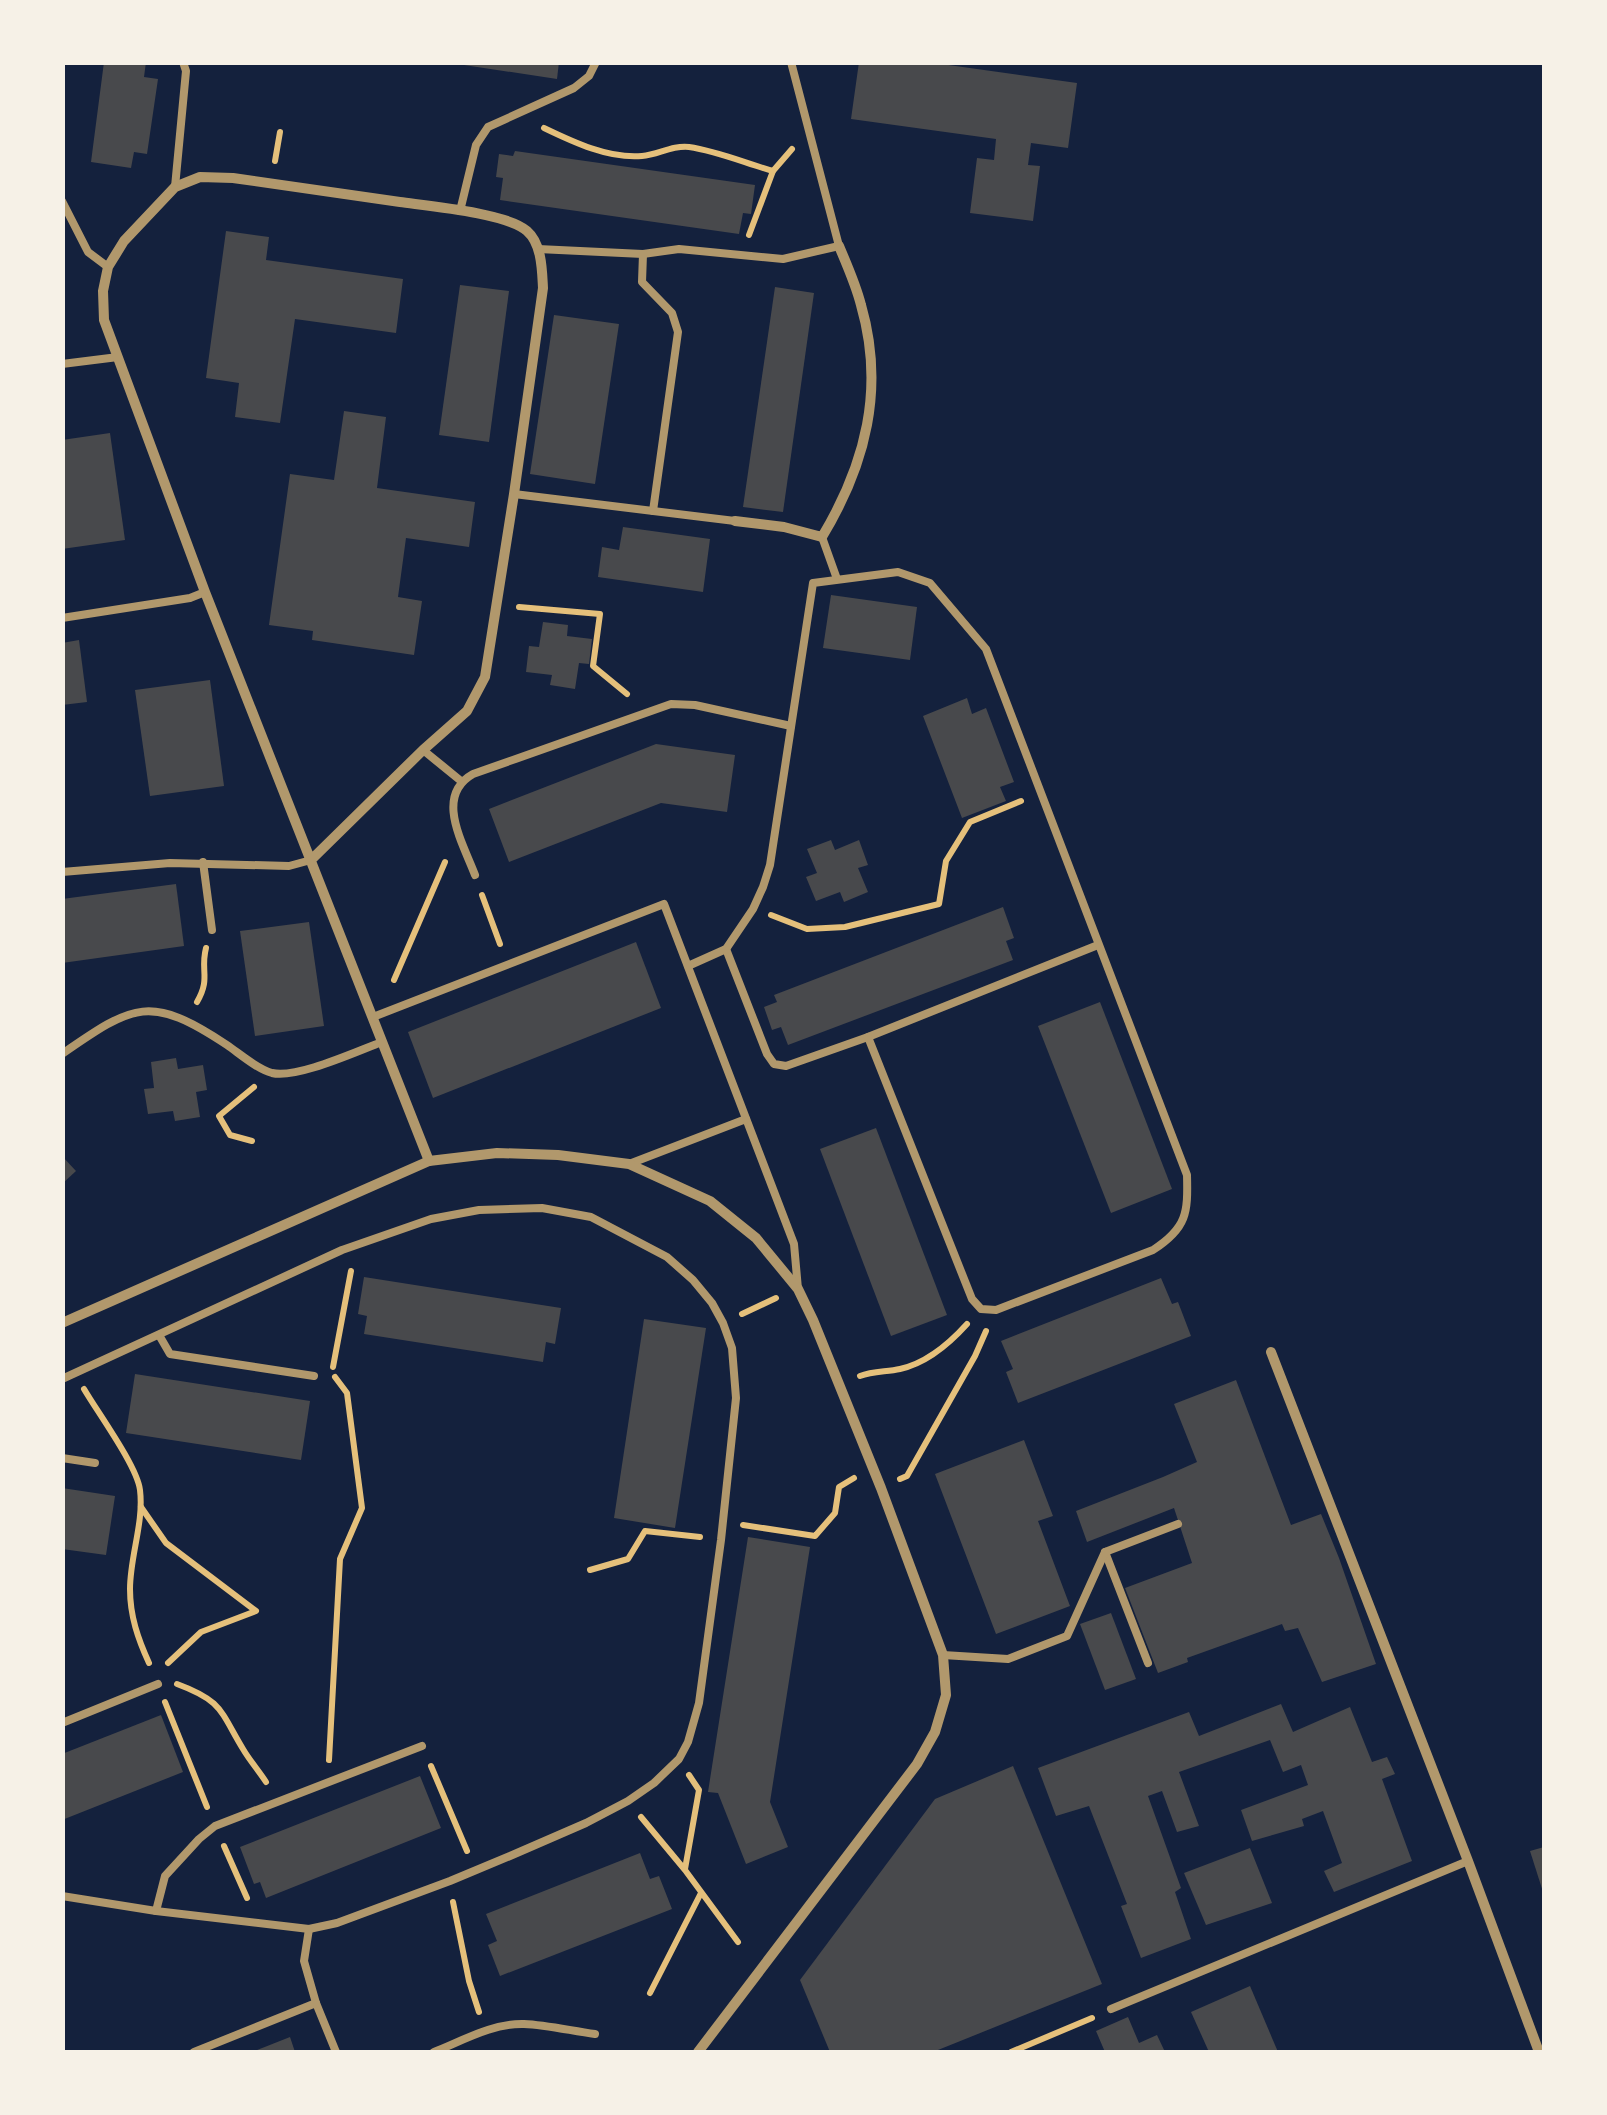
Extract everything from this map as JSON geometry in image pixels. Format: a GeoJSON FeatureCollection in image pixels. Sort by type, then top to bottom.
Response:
{"type":"FeatureCollection","features":[{"type":"Feature","properties":{"kind":"street"},"geometry":{"type":"LineString","coordinates":[[312,860],[467,711],[485,677],[543,288],[542,267],[538,248],[528,231],[510,222],[460,211],[233,178],[200,178],[175,188],[124,241],[108,267],[103,291],[104,320],[205,592],[429,1162]]}},
{"type":"Feature","properties":{"kind":"street"},"geometry":{"type":"LineString","coordinates":[[736,521],[822,536],[851,481],[865,440],[871,403],[868,336],[839,246]]}},
{"type":"Feature","properties":{"kind":"street"},"geometry":{"type":"LineString","coordinates":[[62,1323],[429,1162],[496,1154],[558,1155],[629,1164],[710,1202],[756,1238],[798,1289],[839,1384],[943,1654],[946,1695],[935,1732],[917,1764],[698,2052]]}},
{"type":"Feature","properties":{"kind":"street"},"geometry":{"type":"LineString","coordinates":[[1271,1352],[1539,2052]]}},
{"type":"Feature","properties":{"kind":"lane"},"geometry":{"type":"LineString","coordinates":[[175,188],[184,62]]}},
{"type":"Feature","properties":{"kind":"lane"},"geometry":{"type":"LineString","coordinates":[[460,211],[476,145],[488,127],[574,88],[590,76],[596,62]]}},
{"type":"Feature","properties":{"kind":"lane"},"geometry":{"type":"LineString","coordinates":[[538,248],[643,254],[679,249],[783,259],[839,246],[791,62]]}},
{"type":"Feature","properties":{"kind":"lane"},"geometry":{"type":"LineString","coordinates":[[62,201],[88,252],[108,267]]}},
{"type":"Feature","properties":{"kind":"lane"},"geometry":{"type":"LineString","coordinates":[[643,254],[642,282],[672,313],[678,332],[653,511]]}},
{"type":"Feature","properties":{"kind":"lane"},"geometry":{"type":"LineString","coordinates":[[62,364],[118,357]]}},
{"type":"Feature","properties":{"kind":"lane"},"geometry":{"type":"LineString","coordinates":[[514,494],[736,521]]}},
{"type":"Feature","properties":{"kind":"lane"},"geometry":{"type":"LineString","coordinates":[[822,536],[837,579]]}},
{"type":"Feature","properties":{"kind":"lane"},"geometry":{"type":"LineString","coordinates":[[688,966],[726,948],[753,909],[770,866],[813,583],[898,572],[930,583],[986,649],[1187,1175],[1188,1208],[1174,1236],[1153,1250],[996,1310],[981,1308],[972,1299],[868,1037]]}},
{"type":"Feature","properties":{"kind":"lane"},"geometry":{"type":"LineString","coordinates":[[62,618],[190,598],[205,592]]}},
{"type":"Feature","properties":{"kind":"lane"},"geometry":{"type":"LineString","coordinates":[[475,875],[459,834],[453,798],[461,781],[473,774],[670,704],[791,726]]}},
{"type":"Feature","properties":{"kind":"lane"},"geometry":{"type":"LineString","coordinates":[[423,750],[461,781]]}},
{"type":"Feature","properties":{"kind":"lane"},"geometry":{"type":"LineString","coordinates":[[62,872],[204,862],[289,866],[312,860]]}},
{"type":"Feature","properties":{"kind":"lane"},"geometry":{"type":"LineString","coordinates":[[204,862],[212,930]]}},
{"type":"Feature","properties":{"kind":"lane"},"geometry":{"type":"LineString","coordinates":[[373,1018],[664,904],[794,1244],[798,1289]]}},
{"type":"Feature","properties":{"kind":"lane"},"geometry":{"type":"LineString","coordinates":[[726,948],[767,1054],[774,1064],[786,1066],[1098,944]]}},
{"type":"Feature","properties":{"kind":"lane"},"geometry":{"type":"LineString","coordinates":[[62,1054],[108,1022],[151,1010],[182,1018],[270,1072],[296,1072],[382,1042]]}},
{"type":"Feature","properties":{"kind":"lane"},"geometry":{"type":"LineString","coordinates":[[629,1164],[746,1119]]}},
{"type":"Feature","properties":{"kind":"lane"},"geometry":{"type":"LineString","coordinates":[[62,1378],[342,1250],[432,1219],[479,1210],[542,1208],[592,1218],[668,1257],[693,1280],[712,1303],[732,1348],[736,1398],[698,1702],[688,1742],[679,1759],[654,1782],[586,1823],[475,1871],[337,1923],[308,1929],[62,1896]]}},
{"type":"Feature","properties":{"kind":"lane"},"geometry":{"type":"LineString","coordinates":[[159,1335],[170,1354],[314,1376]]}},
{"type":"Feature","properties":{"kind":"lane"},"geometry":{"type":"LineString","coordinates":[[62,1458],[95,1463]]}},
{"type":"Feature","properties":{"kind":"lane"},"geometry":{"type":"LineString","coordinates":[[943,1654],[1008,1660],[1067,1636],[1105,1552],[1178,1524]]}},
{"type":"Feature","properties":{"kind":"lane"},"geometry":{"type":"LineString","coordinates":[[1105,1552],[1148,1663]]}},
{"type":"Feature","properties":{"kind":"lane"},"geometry":{"type":"LineString","coordinates":[[62,1723],[156,1680]]}},
{"type":"Feature","properties":{"kind":"lane"},"geometry":{"type":"LineString","coordinates":[[156,1911],[166,1876],[215,1826],[422,1746]]}},
{"type":"Feature","properties":{"kind":"lane"},"geometry":{"type":"LineString","coordinates":[[1111,2010],[1468,1862]]}},
{"type":"Feature","properties":{"kind":"lane"},"geometry":{"type":"LineString","coordinates":[[308,1929],[304,1961],[336,2052]]}},
{"type":"Feature","properties":{"kind":"lane"},"geometry":{"type":"LineString","coordinates":[[194,2052],[316,2003]]}},
{"type":"Feature","properties":{"kind":"lane"},"geometry":{"type":"LineString","coordinates":[[434,2052],[485,2031],[523,2024],[595,2034]]}},
{"type":"Feature","properties":{"kind":"path"},"geometry":{"type":"LineString","coordinates":[[517,112],[576,142],[618,154],[643,156],[686,147],[773,171]]}},
{"type":"Feature","properties":{"kind":"path"},"geometry":{"type":"LineString","coordinates":[[741,255],[773,171],[809,130]]}},
{"type":"Feature","properties":{"kind":"path"},"geometry":{"type":"LineString","coordinates":[[495,606],[600,614],[593,666],[647,711]]}},
{"type":"Feature","properties":{"kind":"path"},"geometry":{"type":"LineString","coordinates":[[753,909],[808,929],[845,927],[939,904],[946,860],[970,822],[1041,794]]}},
{"type":"Feature","properties":{"kind":"path"},"geometry":{"type":"LineString","coordinates":[[394,980],[459,834]]}},
{"type":"Feature","properties":{"kind":"path"},"geometry":{"type":"LineString","coordinates":[[475,875],[508,965]]}},
{"type":"Feature","properties":{"kind":"path"},"geometry":{"type":"LineString","coordinates":[[182,1018],[206,985],[204,954],[212,930]]}},
{"type":"Feature","properties":{"kind":"path"},"geometry":{"type":"LineString","coordinates":[[252,1142],[230,1135],[219,1116],[270,1072]]}},
{"type":"Feature","properties":{"kind":"path"},"geometry":{"type":"LineString","coordinates":[[334,1780],[329,1765],[340,1559],[362,1508],[346,1393],[332,1372],[351,1269],[342,1250]]}},
{"type":"Feature","properties":{"kind":"path"},"geometry":{"type":"LineString","coordinates":[[722,1323],[798,1289]]}},
{"type":"Feature","properties":{"kind":"path"},"geometry":{"type":"LineString","coordinates":[[839,1384],[867,1373],[903,1368],[933,1355],[956,1337],[981,1308]]}},
{"type":"Feature","properties":{"kind":"path"},"geometry":{"type":"LineString","coordinates":[[881,1488],[907,1476],[975,1356],[996,1310]]}},
{"type":"Feature","properties":{"kind":"path"},"geometry":{"type":"LineString","coordinates":[[75,1373],[140,1486],[130,1589],[134,1629],[252,1910],[252,1924]]}},
{"type":"Feature","properties":{"kind":"path"},"geometry":{"type":"LineString","coordinates":[[722,1522],[815,1536],[836,1513],[838,1487],[872,1468]]}},
{"type":"Feature","properties":{"kind":"path"},"geometry":{"type":"LineString","coordinates":[[140,1506],[166,1544],[256,1611],[201,1632],[156,1680]]}},
{"type":"Feature","properties":{"kind":"path"},"geometry":{"type":"LineString","coordinates":[[590,1570],[628,1559],[645,1531],[721,1540]]}},
{"type":"Feature","properties":{"kind":"path"},"geometry":{"type":"LineString","coordinates":[[156,1680],[201,1693],[223,1711],[244,1750],[282,1800]]}},
{"type":"Feature","properties":{"kind":"path"},"geometry":{"type":"LineString","coordinates":[[422,1746],[475,1871]]}},
{"type":"Feature","properties":{"kind":"path"},"geometry":{"type":"LineString","coordinates":[[679,1759],[699,1790],[685,1870]]}},
{"type":"Feature","properties":{"kind":"path"},"geometry":{"type":"LineString","coordinates":[[628,1800],[738,1942]]}},
{"type":"Feature","properties":{"kind":"path"},"geometry":{"type":"LineString","coordinates":[[450,1881],[468,1980],[485,2031]]}},
{"type":"Feature","properties":{"kind":"path"},"geometry":{"type":"LineString","coordinates":[[650,1993],[701,1893]]}},
{"type":"Feature","properties":{"kind":"path"},"geometry":{"type":"LineString","coordinates":[[1010,2052],[1111,2010]]}},
{"type":"Feature","properties":{"kind":"building"},"geometry":{"type":"Polygon","coordinates":[[[104,62],[146,62],[144,77],[158,79],[147,154],[134,152],[131,168],[91,162],[104,62]]]}},
{"type":"Feature","properties":{"kind":"building"},"geometry":{"type":"Polygon","coordinates":[[[464,62],[559,62],[557,79],[464,62]]]}},
{"type":"Feature","properties":{"kind":"building"},"geometry":{"type":"Polygon","coordinates":[[[859,62],[927,62],[1077,83],[1068,148],[1031,143],[1028,165],[1040,166],[1033,221],[970,213],[977,158],[994,160],[996,139],[851,119],[859,62]]]}},
{"type":"Feature","properties":{"kind":"building"},"geometry":{"type":"Polygon","coordinates":[[[515,151],[755,185],[751,214],[743,213],[739,234],[500,200],[503,178],[496,177],[499,154],[513,156],[515,151]]]}},
{"type":"Feature","properties":{"kind":"building"},"geometry":{"type":"Polygon","coordinates":[[[226,231],[269,237],[266,260],[403,279],[396,333],[295,319],[280,423],[235,417],[239,383],[206,378],[226,231]]]}},
{"type":"Feature","properties":{"kind":"building"},"geometry":{"type":"Polygon","coordinates":[[[460,285],[509,291],[489,442],[439,435],[460,285]]]}},
{"type":"Feature","properties":{"kind":"building"},"geometry":{"type":"Polygon","coordinates":[[[775,287],[814,293],[783,512],[743,507],[775,287]]]}},
{"type":"Feature","properties":{"kind":"building"},"geometry":{"type":"Polygon","coordinates":[[[554,315],[619,324],[595,484],[530,474],[554,315]]]}},
{"type":"Feature","properties":{"kind":"building"},"geometry":{"type":"Polygon","coordinates":[[[344,411],[386,417],[377,488],[475,502],[469,547],[406,538],[398,597],[422,601],[414,655],[312,640],[313,631],[269,625],[290,474],[334,480],[344,411]]]}},
{"type":"Feature","properties":{"kind":"building"},"geometry":{"type":"Polygon","coordinates":[[[110,433],[125,540],[62,549],[62,440],[110,433]]]}},
{"type":"Feature","properties":{"kind":"building"},"geometry":{"type":"Polygon","coordinates":[[[623,527],[710,539],[703,592],[598,577],[602,547],[619,550],[623,527]]]}},
{"type":"Feature","properties":{"kind":"building"},"geometry":{"type":"Polygon","coordinates":[[[831,595],[917,607],[910,660],[823,648],[831,595]]]}},
{"type":"Feature","properties":{"kind":"building"},"geometry":{"type":"Polygon","coordinates":[[[543,622],[568,625],[567,636],[592,639],[589,664],[579,663],[575,689],[550,685],[552,675],[526,672],[529,646],[539,647],[543,622]]]}},
{"type":"Feature","properties":{"kind":"building"},"geometry":{"type":"Polygon","coordinates":[[[79,640],[87,702],[62,705],[62,643],[79,640]]]}},
{"type":"Feature","properties":{"kind":"building"},"geometry":{"type":"Polygon","coordinates":[[[210,680],[224,786],[150,796],[135,690],[210,680]]]}},
{"type":"Feature","properties":{"kind":"building"},"geometry":{"type":"Polygon","coordinates":[[[967,698],[972,714],[986,708],[1014,782],[1000,787],[1006,801],[962,818],[923,716],[967,698]]]}},
{"type":"Feature","properties":{"kind":"building"},"geometry":{"type":"Polygon","coordinates":[[[656,744],[735,755],[727,812],[661,803],[509,862],[489,809],[656,744]]]}},
{"type":"Feature","properties":{"kind":"building"},"geometry":{"type":"Polygon","coordinates":[[[831,840],[835,850],[859,840],[868,865],[858,868],[868,892],[844,902],[840,892],[816,901],[806,877],[817,873],[807,849],[831,840]]]}},
{"type":"Feature","properties":{"kind":"building"},"geometry":{"type":"Polygon","coordinates":[[[176,884],[184,946],[62,963],[62,899],[176,884]]]}},
{"type":"Feature","properties":{"kind":"building"},"geometry":{"type":"Polygon","coordinates":[[[1003,907],[1014,938],[1006,941],[1013,960],[788,1045],[781,1027],[772,1030],[764,1007],[777,1002],[774,995],[1003,907]]]}},
{"type":"Feature","properties":{"kind":"building"},"geometry":{"type":"Polygon","coordinates":[[[309,922],[324,1026],[255,1036],[240,931],[309,922]]]}},
{"type":"Feature","properties":{"kind":"building"},"geometry":{"type":"Polygon","coordinates":[[[636,942],[661,1008],[433,1098],[408,1032],[636,942]]]}},
{"type":"Feature","properties":{"kind":"building"},"geometry":{"type":"Polygon","coordinates":[[[1100,1002],[1172,1189],[1111,1213],[1038,1026],[1100,1002]]]}},
{"type":"Feature","properties":{"kind":"building"},"geometry":{"type":"Polygon","coordinates":[[[176,1058],[178,1069],[203,1065],[207,1090],[196,1092],[200,1117],[175,1121],[173,1111],[148,1114],[144,1089],[154,1088],[151,1062],[176,1058]]]}},
{"type":"Feature","properties":{"kind":"building"},"geometry":{"type":"Polygon","coordinates":[[[876,1128],[947,1315],[891,1336],[820,1149],[876,1128]]]}},
{"type":"Feature","properties":{"kind":"building"},"geometry":{"type":"Polygon","coordinates":[[[62,1156],[76,1171],[62,1184],[62,1156]]]}},
{"type":"Feature","properties":{"kind":"building"},"geometry":{"type":"Polygon","coordinates":[[[364,1277],[561,1308],[555,1344],[546,1342],[543,1362],[364,1334],[367,1316],[358,1314],[364,1277]]]}},
{"type":"Feature","properties":{"kind":"building"},"geometry":{"type":"Polygon","coordinates":[[[1161,1278],[1172,1304],[1178,1302],[1191,1336],[1018,1403],[1006,1372],[1013,1369],[1001,1341],[1161,1278]]]}},
{"type":"Feature","properties":{"kind":"building"},"geometry":{"type":"Polygon","coordinates":[[[644,1319],[706,1328],[675,1528],[614,1518],[644,1319]]]}},
{"type":"Feature","properties":{"kind":"building"},"geometry":{"type":"Polygon","coordinates":[[[135,1374],[310,1401],[301,1460],[126,1433],[135,1374]]]}},
{"type":"Feature","properties":{"kind":"building"},"geometry":{"type":"Polygon","coordinates":[[[1236,1380],[1291,1525],[1321,1514],[1376,1664],[1322,1682],[1298,1628],[1285,1631],[1282,1624],[1187,1658],[1188,1662],[1158,1673],[1125,1588],[1192,1563],[1174,1508],[1087,1542],[1076,1511],[1197,1462],[1174,1404],[1236,1380]]]}},
{"type":"Feature","properties":{"kind":"building"},"geometry":{"type":"Polygon","coordinates":[[[1024,1440],[1053,1516],[1038,1521],[1070,1606],[996,1634],[935,1474],[1024,1440]]]}},
{"type":"Feature","properties":{"kind":"building"},"geometry":{"type":"Polygon","coordinates":[[[62,1488],[115,1496],[106,1555],[62,1549],[62,1488]]]}},
{"type":"Feature","properties":{"kind":"building"},"geometry":{"type":"Polygon","coordinates":[[[748,1537],[810,1547],[770,1802],[788,1847],[746,1864],[718,1793],[708,1792],[748,1537]]]}},
{"type":"Feature","properties":{"kind":"building"},"geometry":{"type":"Polygon","coordinates":[[[1111,1613],[1136,1679],[1105,1690],[1080,1624],[1111,1613]]]}},
{"type":"Feature","properties":{"kind":"building"},"geometry":{"type":"Polygon","coordinates":[[[1281,1704],[1293,1732],[1350,1707],[1372,1762],[1387,1757],[1395,1774],[1382,1779],[1412,1861],[1334,1892],[1324,1871],[1342,1863],[1323,1811],[1302,1819],[1304,1826],[1252,1841],[1241,1810],[1308,1785],[1301,1765],[1283,1772],[1270,1740],[1179,1772],[1199,1826],[1177,1832],[1162,1791],[1148,1796],[1181,1888],[1175,1892],[1191,1939],[1141,1958],[1121,1906],[1127,1904],[1089,1806],[1056,1816],[1038,1768],[1189,1712],[1199,1736],[1281,1704]]]}},
{"type":"Feature","properties":{"kind":"building"},"geometry":{"type":"Polygon","coordinates":[[[161,1715],[183,1772],[62,1820],[62,1754],[161,1715]]]}},
{"type":"Feature","properties":{"kind":"building"},"geometry":{"type":"Polygon","coordinates":[[[1013,1766],[1102,1984],[933,2052],[830,2052],[800,1980],[935,1799],[1013,1766]]]}},
{"type":"Feature","properties":{"kind":"building"},"geometry":{"type":"Polygon","coordinates":[[[420,1776],[441,1828],[266,1898],[260,1882],[254,1884],[240,1847],[420,1776]]]}},
{"type":"Feature","properties":{"kind":"building"},"geometry":{"type":"Polygon","coordinates":[[[1544,1847],[1544,1895],[1530,1851],[1544,1847]]]}},
{"type":"Feature","properties":{"kind":"building"},"geometry":{"type":"Polygon","coordinates":[[[1250,1848],[1272,1903],[1206,1925],[1184,1873],[1250,1848]]]}},
{"type":"Feature","properties":{"kind":"building"},"geometry":{"type":"Polygon","coordinates":[[[640,1853],[650,1879],[659,1876],[672,1909],[500,1976],[488,1945],[497,1941],[486,1914],[640,1853]]]}},
{"type":"Feature","properties":{"kind":"building"},"geometry":{"type":"Polygon","coordinates":[[[1250,1986],[1278,2052],[1209,2052],[1191,2012],[1250,1986]]]}},
{"type":"Feature","properties":{"kind":"building"},"geometry":{"type":"Polygon","coordinates":[[[1128,2017],[1139,2043],[1157,2035],[1165,2052],[1105,2052],[1096,2031],[1128,2017]]]}},
{"type":"Feature","properties":{"kind":"building"},"geometry":{"type":"Polygon","coordinates":[[[290,2037],[295,2052],[252,2052],[290,2037]]]}}]}
